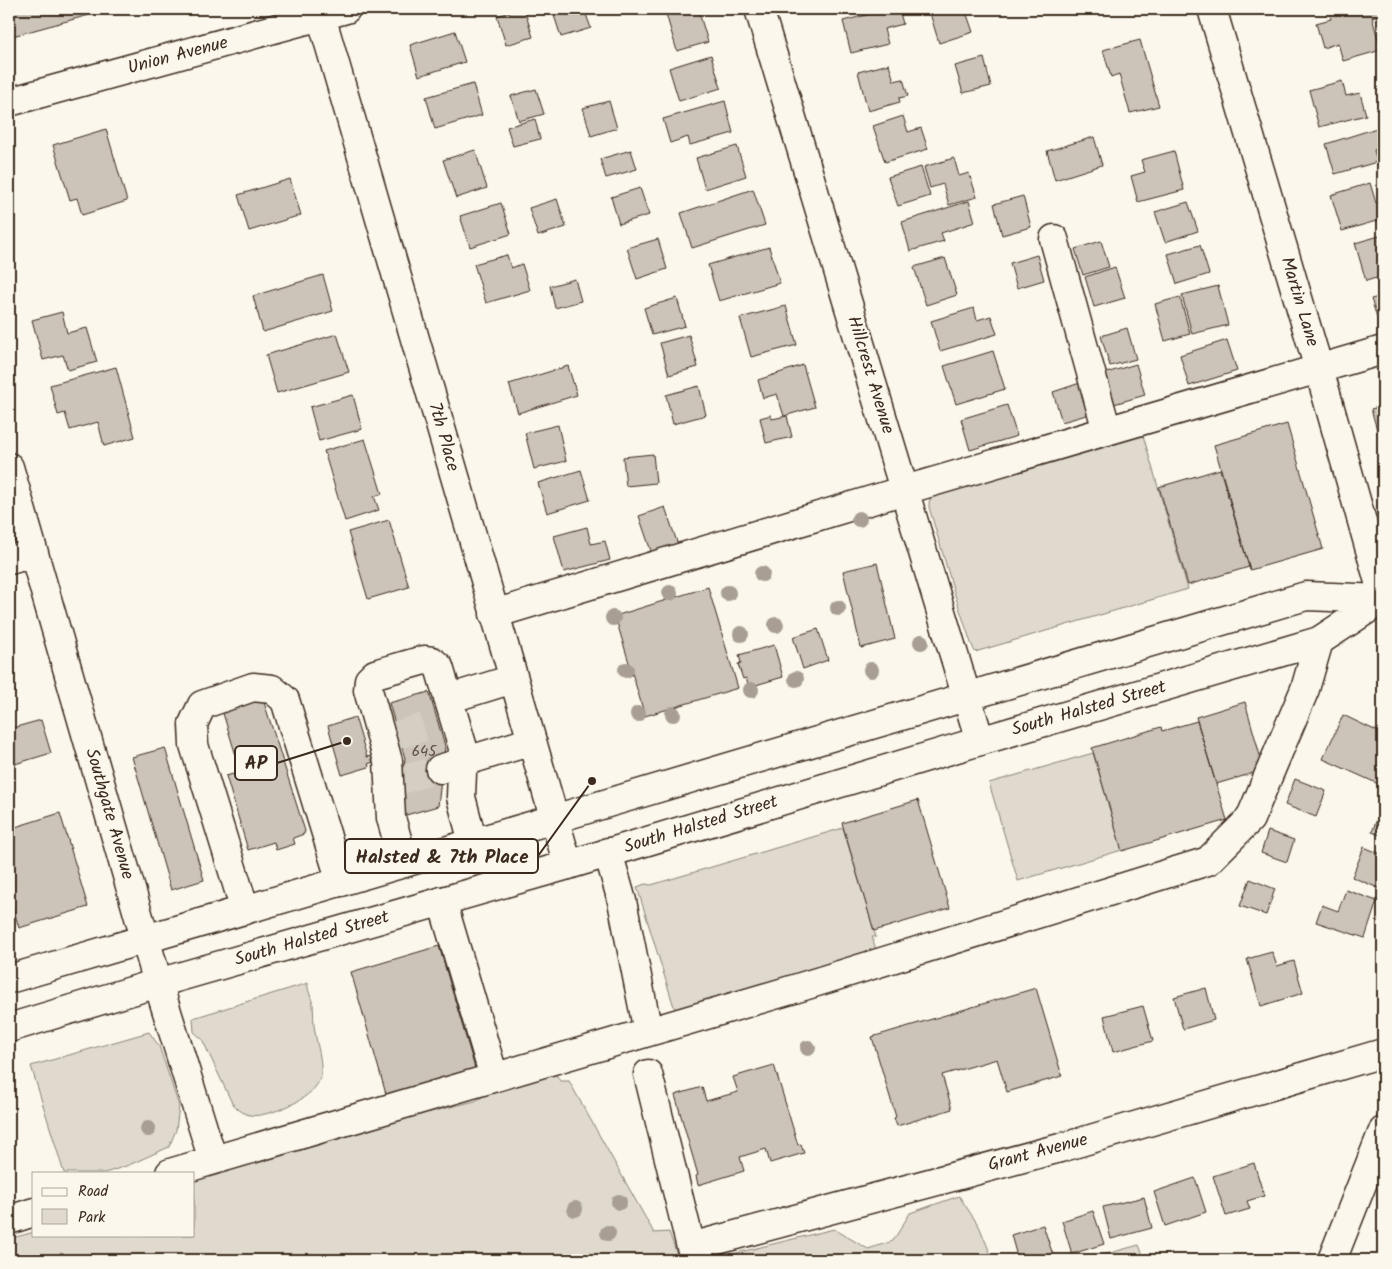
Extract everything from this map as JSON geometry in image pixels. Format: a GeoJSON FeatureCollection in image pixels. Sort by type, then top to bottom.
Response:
{"type":"FeatureCollection","features":[{"type":"Feature","properties":{"kind":"street","name":"Union Avenue"},"geometry":{"type":"LineString","coordinates":[[9,102],[320,12],[346,9]]}},
{"type":"Feature","properties":{"kind":"street","name":"Hillcrest Avenue"},"geometry":{"type":"LineString","coordinates":[[759,9],[980,741]]}},
{"type":"Feature","properties":{"kind":"street","name":"Martin Lane"},"geometry":{"type":"LineString","coordinates":[[1212,9],[1319,369],[1383,598]]}},
{"type":"Feature","properties":{"kind":"street","name":"7th Place"},"geometry":{"type":"LineString","coordinates":[[320,12],[568,865]]}},
{"type":"Feature","properties":{"kind":"street"},"geometry":{"type":"LineString","coordinates":[[1054,239],[1107,431]]}},
{"type":"Feature","properties":{"kind":"street"},"geometry":{"type":"LineString","coordinates":[[494,614],[905,490],[1383,350]]}},
{"type":"Feature","properties":{"kind":"street","name":"Southgate Avenue"},"geometry":{"type":"LineString","coordinates":[[9,467],[21,557],[145,939],[213,1160]]}},
{"type":"Feature","properties":{"kind":"street"},"geometry":{"type":"LineString","coordinates":[[9,979],[1306,596],[1383,598]]}},
{"type":"Feature","properties":{"kind":"street","name":"South Halsted Street"},"geometry":{"type":"LineString","coordinates":[[9,1028],[568,865],[980,741],[1319,642],[1383,598]]}},
{"type":"Feature","properties":{"kind":"street"},"geometry":{"type":"LineString","coordinates":[[173,1172],[801,987],[1208,861],[1250,819],[1305,688],[1319,642]]}},
{"type":"Feature","properties":{"kind":"street"},"geometry":{"type":"LineString","coordinates":[[404,863],[391,818],[395,782],[388,761],[390,737],[368,690],[370,680],[376,674],[424,660],[432,661],[439,667],[446,714],[463,748],[452,765],[473,843]]}},
{"type":"Feature","properties":{"kind":"street"},"geometry":{"type":"LineString","coordinates":[[446,714],[513,679]]}},
{"type":"Feature","properties":{"kind":"street"},"geometry":{"type":"LineString","coordinates":[[245,910],[194,746],[193,724],[202,705],[253,687],[272,690],[285,700],[341,882]]}},
{"type":"Feature","properties":{"kind":"street"},"geometry":{"type":"LineString","coordinates":[[452,765],[532,741]]}},
{"type":"Feature","properties":{"kind":"street"},"geometry":{"type":"LineString","coordinates":[[608,852],[622,900],[648,1032]]}},
{"type":"Feature","properties":{"kind":"street"},"geometry":{"type":"LineString","coordinates":[[442,901],[494,1077]]}},
{"type":"Feature","properties":{"kind":"street","name":"Grant Avenue"},"geometry":{"type":"LineString","coordinates":[[648,1074],[691,1247],[1060,1148],[1383,1053]]}},
{"type":"Feature","properties":{"kind":"street"},"geometry":{"type":"LineString","coordinates":[[1332,1260],[1383,1131]]}},
{"type":"Feature","properties":{"kind":"street"},"geometry":{"type":"LineString","coordinates":[[9,1220],[32,1213]]}},
{"type":"Feature","properties":{"kind":"green space"},"geometry":{"type":"Polygon","coordinates":[[[1142,432],[1188,589],[975,652],[955,595],[929,507],[931,495],[1142,432]]]}},
{"type":"Feature","properties":{"kind":"green space"},"geometry":{"type":"Polygon","coordinates":[[[1093,753],[1122,850],[1018,881],[989,783],[1093,753]]]}},
{"type":"Feature","properties":{"kind":"green space"},"geometry":{"type":"Polygon","coordinates":[[[843,828],[876,937],[872,937],[876,950],[679,1013],[674,1007],[637,887],[645,884],[651,885],[843,828]]]}},
{"type":"Feature","properties":{"kind":"green space"},"geometry":{"type":"Polygon","coordinates":[[[308,983],[321,1063],[319,1081],[308,1095],[273,1112],[251,1115],[239,1110],[232,1103],[202,1039],[194,1032],[193,1018],[308,983]]]}},
{"type":"Feature","properties":{"kind":"green space"},"geometry":{"type":"Polygon","coordinates":[[[149,1032],[159,1046],[179,1106],[176,1130],[169,1147],[108,1172],[64,1172],[31,1066],[149,1032]]]}},
{"type":"Feature","properties":{"kind":"green space"},"geometry":{"type":"Polygon","coordinates":[[[548,1071],[557,1076],[560,1081],[569,1081],[654,1233],[669,1232],[679,1260],[9,1260],[9,1239],[32,1233],[32,1236],[195,1236],[195,1175],[342,1133],[349,1135],[405,1118],[475,1101],[496,1089],[548,1071]]]}},
{"type":"Feature","properties":{"kind":"green space"},"geometry":{"type":"Polygon","coordinates":[[[959,1196],[979,1226],[993,1260],[708,1260],[834,1229],[868,1249],[893,1241],[910,1213],[959,1196]]]}},
{"type":"Feature","properties":{"kind":"green space"},"geometry":{"type":"Polygon","coordinates":[[[1139,1245],[1145,1260],[1084,1260],[1139,1245]]]}},
{"type":"Feature","properties":{"kind":"building"},"geometry":{"type":"Polygon","coordinates":[[[9,9],[87,9],[89,15],[9,37],[9,9]]]}},
{"type":"Feature","properties":{"kind":"building"},"geometry":{"type":"Polygon","coordinates":[[[524,9],[533,37],[506,45],[497,16],[524,9]]]}},
{"type":"Feature","properties":{"kind":"building"},"geometry":{"type":"Polygon","coordinates":[[[552,9],[584,9],[591,28],[561,37],[552,9]]]}},
{"type":"Feature","properties":{"kind":"building"},"geometry":{"type":"Polygon","coordinates":[[[684,9],[698,9],[708,42],[677,51],[666,14],[684,9]]]}},
{"type":"Feature","properties":{"kind":"building"},"geometry":{"type":"Polygon","coordinates":[[[890,9],[899,9],[903,24],[884,29],[888,44],[851,53],[843,21],[890,9]]]}},
{"type":"Feature","properties":{"kind":"building"},"geometry":{"type":"Polygon","coordinates":[[[965,9],[973,32],[939,43],[929,10],[965,9]]]}},
{"type":"Feature","properties":{"kind":"building"},"geometry":{"type":"Polygon","coordinates":[[[1328,9],[1383,9],[1383,14],[1372,17],[1381,50],[1343,61],[1338,43],[1323,48],[1316,23],[1331,19],[1328,9]]]}},
{"type":"Feature","properties":{"kind":"building"},"geometry":{"type":"Polygon","coordinates":[[[455,31],[465,62],[419,76],[410,45],[455,31]]]}},
{"type":"Feature","properties":{"kind":"building"},"geometry":{"type":"Polygon","coordinates":[[[1140,40],[1159,106],[1130,113],[1119,74],[1111,77],[1103,50],[1140,40]]]}},
{"type":"Feature","properties":{"kind":"building"},"geometry":{"type":"Polygon","coordinates":[[[711,55],[721,88],[679,101],[669,68],[711,55]]]}},
{"type":"Feature","properties":{"kind":"building"},"geometry":{"type":"Polygon","coordinates":[[[984,58],[991,86],[963,93],[955,66],[984,58]]]}},
{"type":"Feature","properties":{"kind":"building"},"geometry":{"type":"Polygon","coordinates":[[[889,64],[894,81],[903,79],[908,96],[899,98],[900,102],[868,111],[858,72],[889,64]]]}},
{"type":"Feature","properties":{"kind":"building"},"geometry":{"type":"Polygon","coordinates":[[[1342,81],[1346,96],[1360,93],[1366,115],[1319,127],[1309,90],[1342,81]]]}},
{"type":"Feature","properties":{"kind":"building"},"geometry":{"type":"Polygon","coordinates":[[[473,84],[482,115],[435,129],[426,97],[473,84]]]}},
{"type":"Feature","properties":{"kind":"building"},"geometry":{"type":"Polygon","coordinates":[[[536,89],[544,114],[519,121],[511,96],[536,89]]]}},
{"type":"Feature","properties":{"kind":"building"},"geometry":{"type":"Polygon","coordinates":[[[609,101],[617,128],[591,136],[583,108],[609,101]]]}},
{"type":"Feature","properties":{"kind":"building"},"geometry":{"type":"Polygon","coordinates":[[[725,101],[733,133],[690,145],[688,137],[670,143],[663,119],[725,101]]]}},
{"type":"Feature","properties":{"kind":"building"},"geometry":{"type":"Polygon","coordinates":[[[903,116],[908,132],[921,128],[928,149],[885,162],[873,126],[903,116]]]}},
{"type":"Feature","properties":{"kind":"building"},"geometry":{"type":"Polygon","coordinates":[[[535,119],[540,139],[513,146],[507,127],[535,119]]]}},
{"type":"Feature","properties":{"kind":"building"},"geometry":{"type":"Polygon","coordinates":[[[1383,126],[1383,147],[1374,150],[1377,162],[1335,174],[1326,144],[1383,126]]]}},
{"type":"Feature","properties":{"kind":"building"},"geometry":{"type":"Polygon","coordinates":[[[106,129],[127,201],[82,215],[77,198],[70,200],[53,145],[106,129]]]}},
{"type":"Feature","properties":{"kind":"building"},"geometry":{"type":"Polygon","coordinates":[[[1094,137],[1102,165],[1055,180],[1047,151],[1094,137]]]}},
{"type":"Feature","properties":{"kind":"building"},"geometry":{"type":"Polygon","coordinates":[[[737,146],[746,176],[705,189],[696,158],[737,146]]]}},
{"type":"Feature","properties":{"kind":"building"},"geometry":{"type":"Polygon","coordinates":[[[475,150],[487,188],[456,198],[443,160],[475,150]]]}},
{"type":"Feature","properties":{"kind":"building"},"geometry":{"type":"Polygon","coordinates":[[[631,150],[637,169],[606,178],[600,159],[631,150]]]}},
{"type":"Feature","properties":{"kind":"building"},"geometry":{"type":"Polygon","coordinates":[[[1174,151],[1184,190],[1138,202],[1131,176],[1145,172],[1141,160],[1174,151]]]}},
{"type":"Feature","properties":{"kind":"building"},"geometry":{"type":"Polygon","coordinates":[[[954,158],[959,176],[969,173],[977,197],[949,205],[943,184],[930,188],[924,167],[954,158]]]}},
{"type":"Feature","properties":{"kind":"building"},"geometry":{"type":"Polygon","coordinates":[[[921,167],[930,196],[898,206],[888,177],[921,167]]]}},
{"type":"Feature","properties":{"kind":"building"},"geometry":{"type":"Polygon","coordinates":[[[290,179],[301,215],[249,231],[238,195],[290,179]]]}},
{"type":"Feature","properties":{"kind":"building"},"geometry":{"type":"Polygon","coordinates":[[[1370,183],[1376,203],[1383,200],[1383,219],[1342,231],[1331,195],[1370,183]]]}},
{"type":"Feature","properties":{"kind":"building"},"geometry":{"type":"Polygon","coordinates":[[[640,188],[649,215],[619,224],[611,197],[640,188]]]}},
{"type":"Feature","properties":{"kind":"building"},"geometry":{"type":"Polygon","coordinates":[[[753,189],[765,225],[692,248],[681,213],[753,189]]]}},
{"type":"Feature","properties":{"kind":"building"},"geometry":{"type":"Polygon","coordinates":[[[1023,196],[1031,227],[1002,235],[994,204],[1023,196]]]}},
{"type":"Feature","properties":{"kind":"building"},"geometry":{"type":"Polygon","coordinates":[[[557,199],[566,227],[538,236],[529,208],[557,199]]]}},
{"type":"Feature","properties":{"kind":"building"},"geometry":{"type":"Polygon","coordinates":[[[969,201],[975,222],[941,233],[944,241],[910,251],[902,222],[969,201]]]}},
{"type":"Feature","properties":{"kind":"building"},"geometry":{"type":"Polygon","coordinates":[[[1188,202],[1198,231],[1165,242],[1155,212],[1188,202]]]}},
{"type":"Feature","properties":{"kind":"building"},"geometry":{"type":"Polygon","coordinates":[[[501,203],[511,234],[470,247],[460,216],[501,203]]]}},
{"type":"Feature","properties":{"kind":"building"},"geometry":{"type":"Polygon","coordinates":[[[1383,235],[1383,276],[1366,281],[1355,243],[1383,235]]]}},
{"type":"Feature","properties":{"kind":"building"},"geometry":{"type":"Polygon","coordinates":[[[658,239],[667,269],[637,279],[627,248],[658,239]]]}},
{"type":"Feature","properties":{"kind":"building"},"geometry":{"type":"Polygon","coordinates":[[[1101,241],[1109,267],[1083,275],[1075,249],[1101,241]]]}},
{"type":"Feature","properties":{"kind":"building"},"geometry":{"type":"Polygon","coordinates":[[[1200,245],[1209,274],[1177,284],[1168,254],[1200,245]]]}},
{"type":"Feature","properties":{"kind":"building"},"geometry":{"type":"Polygon","coordinates":[[[769,247],[780,283],[719,301],[708,265],[769,247]]]}},
{"type":"Feature","properties":{"kind":"building"},"geometry":{"type":"Polygon","coordinates":[[[507,255],[511,268],[522,264],[530,290],[486,303],[474,264],[507,255]]]}},
{"type":"Feature","properties":{"kind":"building"},"geometry":{"type":"Polygon","coordinates":[[[1037,255],[1044,280],[1017,288],[1010,263],[1037,255]]]}},
{"type":"Feature","properties":{"kind":"building"},"geometry":{"type":"Polygon","coordinates":[[[945,258],[957,295],[926,305],[914,267],[945,258]]]}},
{"type":"Feature","properties":{"kind":"building"},"geometry":{"type":"Polygon","coordinates":[[[1115,267],[1125,298],[1094,307],[1085,277],[1115,267]]]}},
{"type":"Feature","properties":{"kind":"building"},"geometry":{"type":"Polygon","coordinates":[[[323,275],[333,311],[263,332],[253,296],[323,275]]]}},
{"type":"Feature","properties":{"kind":"building"},"geometry":{"type":"Polygon","coordinates":[[[575,279],[581,301],[555,308],[550,286],[575,279]]]}},
{"type":"Feature","properties":{"kind":"building"},"geometry":{"type":"Polygon","coordinates":[[[1218,286],[1228,325],[1192,334],[1182,295],[1218,286]]]}},
{"type":"Feature","properties":{"kind":"building"},"geometry":{"type":"Polygon","coordinates":[[[1383,296],[1383,329],[1381,330],[1371,299],[1383,296]]]}},
{"type":"Feature","properties":{"kind":"building"},"geometry":{"type":"Polygon","coordinates":[[[1180,297],[1190,334],[1165,341],[1155,304],[1180,297]]]}},
{"type":"Feature","properties":{"kind":"building"},"geometry":{"type":"Polygon","coordinates":[[[677,298],[685,326],[652,335],[644,308],[677,298]]]}},
{"type":"Feature","properties":{"kind":"building"},"geometry":{"type":"Polygon","coordinates":[[[786,306],[797,345],[751,357],[740,318],[786,306]]]}},
{"type":"Feature","properties":{"kind":"building"},"geometry":{"type":"Polygon","coordinates":[[[974,308],[977,320],[991,316],[997,334],[940,351],[931,321],[974,308]]]}},
{"type":"Feature","properties":{"kind":"building"},"geometry":{"type":"Polygon","coordinates":[[[62,312],[67,333],[87,328],[97,362],[68,370],[63,355],[43,360],[32,320],[62,312]]]}},
{"type":"Feature","properties":{"kind":"building"},"geometry":{"type":"Polygon","coordinates":[[[1127,328],[1136,359],[1110,366],[1101,336],[1127,328]]]}},
{"type":"Feature","properties":{"kind":"building"},"geometry":{"type":"Polygon","coordinates":[[[337,334],[349,372],[277,393],[266,355],[337,334]]]}},
{"type":"Feature","properties":{"kind":"building"},"geometry":{"type":"Polygon","coordinates":[[[689,335],[698,367],[669,375],[660,343],[689,335]]]}},
{"type":"Feature","properties":{"kind":"building"},"geometry":{"type":"Polygon","coordinates":[[[1227,340],[1237,371],[1189,386],[1180,355],[1227,340]]]}},
{"type":"Feature","properties":{"kind":"building"},"geometry":{"type":"Polygon","coordinates":[[[993,351],[1005,389],[956,404],[944,366],[993,351]]]}},
{"type":"Feature","properties":{"kind":"building"},"geometry":{"type":"Polygon","coordinates":[[[1136,364],[1145,395],[1114,404],[1106,373],[1136,364]]]}},
{"type":"Feature","properties":{"kind":"building"},"geometry":{"type":"Polygon","coordinates":[[[803,365],[815,407],[784,416],[777,394],[763,398],[758,380],[803,365]]]}},
{"type":"Feature","properties":{"kind":"building"},"geometry":{"type":"Polygon","coordinates":[[[568,366],[577,395],[518,413],[509,384],[568,366]]]}},
{"type":"Feature","properties":{"kind":"building"},"geometry":{"type":"Polygon","coordinates":[[[116,367],[135,437],[104,446],[98,422],[70,430],[65,413],[58,415],[50,385],[116,367]]]}},
{"type":"Feature","properties":{"kind":"building"},"geometry":{"type":"Polygon","coordinates":[[[1080,383],[1090,414],[1062,422],[1053,392],[1080,383]]]}},
{"type":"Feature","properties":{"kind":"building"},"geometry":{"type":"Polygon","coordinates":[[[699,386],[706,415],[673,424],[666,395],[699,386]]]}},
{"type":"Feature","properties":{"kind":"building"},"geometry":{"type":"Polygon","coordinates":[[[353,395],[362,429],[319,441],[310,407],[353,395]]]}},
{"type":"Feature","properties":{"kind":"building"},"geometry":{"type":"Polygon","coordinates":[[[1007,405],[1017,436],[970,450],[961,419],[1007,405]]]}},
{"type":"Feature","properties":{"kind":"building"},"geometry":{"type":"Polygon","coordinates":[[[1383,406],[1383,451],[1371,409],[1383,406]]]}},
{"type":"Feature","properties":{"kind":"building"},"geometry":{"type":"Polygon","coordinates":[[[771,415],[772,419],[787,416],[792,437],[766,443],[760,418],[771,415]]]}},
{"type":"Feature","properties":{"kind":"building"},"geometry":{"type":"Polygon","coordinates":[[[1287,424],[1323,549],[1250,570],[1214,445],[1287,424]]]}},
{"type":"Feature","properties":{"kind":"building"},"geometry":{"type":"Polygon","coordinates":[[[558,425],[566,461],[534,469],[525,433],[558,425]]]}},
{"type":"Feature","properties":{"kind":"building"},"geometry":{"type":"Polygon","coordinates":[[[365,439],[382,494],[374,496],[379,510],[345,521],[324,451],[365,439]]]}},
{"type":"Feature","properties":{"kind":"building"},"geometry":{"type":"Polygon","coordinates":[[[653,454],[656,483],[626,486],[623,457],[653,454]]]}},
{"type":"Feature","properties":{"kind":"building"},"geometry":{"type":"Polygon","coordinates":[[[1220,469],[1249,567],[1188,585],[1159,487],[1220,469]]]}},
{"type":"Feature","properties":{"kind":"building"},"geometry":{"type":"Polygon","coordinates":[[[581,470],[590,500],[547,513],[538,483],[581,470]]]}},
{"type":"Feature","properties":{"kind":"building"},"geometry":{"type":"Polygon","coordinates":[[[665,507],[678,545],[652,554],[639,516],[665,507]]]}},
{"type":"Feature","properties":{"kind":"building"},"geometry":{"type":"Polygon","coordinates":[[[389,520],[409,587],[368,599],[348,532],[389,520]]]}},
{"type":"Feature","properties":{"kind":"building"},"geometry":{"type":"Polygon","coordinates":[[[587,527],[591,544],[605,541],[610,560],[564,572],[554,536],[587,527]]]}},
{"type":"Feature","properties":{"kind":"building"},"geometry":{"type":"Polygon","coordinates":[[[877,563],[895,639],[861,648],[843,571],[877,563]]]}},
{"type":"Feature","properties":{"kind":"building"},"geometry":{"type":"Polygon","coordinates":[[[708,587],[738,688],[645,716],[615,616],[708,587]]]}},
{"type":"Feature","properties":{"kind":"building"},"geometry":{"type":"Polygon","coordinates":[[[818,629],[828,660],[803,669],[793,637],[818,629]]]}},
{"type":"Feature","properties":{"kind":"building"},"geometry":{"type":"Polygon","coordinates":[[[774,645],[783,677],[749,687],[746,678],[743,679],[738,664],[741,663],[739,655],[774,645]]]}},
{"type":"Feature","properties":{"kind":"building"},"geometry":{"type":"Polygon","coordinates":[[[9,670],[15,692],[9,693],[9,670]]]}},
{"type":"Feature","properties":{"kind":"building"},"geometry":{"type":"Polygon","coordinates":[[[429,692],[445,746],[438,806],[399,817],[405,758],[389,703],[429,692]]]}},
{"type":"Feature","properties":{"kind":"building"},"geometry":{"type":"Polygon","coordinates":[[[263,699],[305,831],[304,834],[293,838],[295,844],[276,850],[274,842],[248,850],[226,776],[241,772],[222,710],[263,699]]]}},
{"type":"Feature","properties":{"kind":"building"},"geometry":{"type":"Polygon","coordinates":[[[1245,702],[1264,770],[1216,784],[1196,717],[1245,702]]]}},
{"type":"Feature","properties":{"kind":"building"},"geometry":{"type":"Polygon","coordinates":[[[1343,715],[1383,734],[1383,786],[1323,759],[1343,715]]]}},
{"type":"Feature","properties":{"kind":"building"},"geometry":{"type":"Polygon","coordinates":[[[355,717],[367,757],[371,756],[373,762],[368,764],[369,767],[342,775],[328,726],[355,717]]]}},
{"type":"Feature","properties":{"kind":"building"},"geometry":{"type":"Polygon","coordinates":[[[41,720],[51,753],[15,764],[9,744],[9,729],[41,720]]]}},
{"type":"Feature","properties":{"kind":"building"},"geometry":{"type":"Polygon","coordinates":[[[1197,721],[1227,820],[1122,851],[1092,748],[1161,727],[1162,731],[1197,721]]]}},
{"type":"Feature","properties":{"kind":"building"},"geometry":{"type":"Polygon","coordinates":[[[165,748],[204,880],[171,890],[132,757],[165,748]]]}},
{"type":"Feature","properties":{"kind":"building"},"geometry":{"type":"Polygon","coordinates":[[[1295,779],[1326,791],[1316,817],[1285,805],[1295,779]]]}},
{"type":"Feature","properties":{"kind":"building"},"geometry":{"type":"Polygon","coordinates":[[[918,800],[950,908],[874,931],[842,823],[918,800]]]}},
{"type":"Feature","properties":{"kind":"building"},"geometry":{"type":"Polygon","coordinates":[[[1383,804],[1383,836],[1372,832],[1383,804]]]}},
{"type":"Feature","properties":{"kind":"building"},"geometry":{"type":"Polygon","coordinates":[[[60,813],[88,907],[19,928],[9,894],[9,829],[60,813]]]}},
{"type":"Feature","properties":{"kind":"building"},"geometry":{"type":"Polygon","coordinates":[[[1268,831],[1294,840],[1287,862],[1261,853],[1268,831]]]}},
{"type":"Feature","properties":{"kind":"building"},"geometry":{"type":"Polygon","coordinates":[[[1364,847],[1383,855],[1383,890],[1352,877],[1364,847]]]}},
{"type":"Feature","properties":{"kind":"building"},"geometry":{"type":"Polygon","coordinates":[[[1250,879],[1275,889],[1266,915],[1240,906],[1250,879]]]}},
{"type":"Feature","properties":{"kind":"building"},"geometry":{"type":"Polygon","coordinates":[[[1346,890],[1377,901],[1365,938],[1316,922],[1322,905],[1338,911],[1346,890]]]}},
{"type":"Feature","properties":{"kind":"building"},"geometry":{"type":"Polygon","coordinates":[[[439,946],[477,1075],[388,1101],[351,972],[439,946]]]}},
{"type":"Feature","properties":{"kind":"building"},"geometry":{"type":"Polygon","coordinates":[[[1272,952],[1277,966],[1294,961],[1303,993],[1261,1006],[1247,959],[1272,952]]]}},
{"type":"Feature","properties":{"kind":"building"},"geometry":{"type":"Polygon","coordinates":[[[1036,988],[1062,1076],[1007,1092],[997,1059],[942,1075],[952,1109],[897,1126],[872,1037],[1036,988]]]}},
{"type":"Feature","properties":{"kind":"building"},"geometry":{"type":"Polygon","coordinates":[[[1206,988],[1214,1020],[1183,1029],[1174,997],[1206,988]]]}},
{"type":"Feature","properties":{"kind":"building"},"geometry":{"type":"Polygon","coordinates":[[[1143,1006],[1153,1041],[1113,1052],[1104,1016],[1143,1006]]]}},
{"type":"Feature","properties":{"kind":"building"},"geometry":{"type":"Polygon","coordinates":[[[774,1065],[798,1145],[801,1144],[804,1153],[770,1163],[766,1149],[740,1157],[744,1171],[698,1185],[696,1176],[698,1175],[675,1095],[702,1087],[706,1101],[738,1092],[733,1077],[774,1065]]]}},
{"type":"Feature","properties":{"kind":"building"},"geometry":{"type":"Polygon","coordinates":[[[1254,1163],[1264,1196],[1247,1201],[1250,1209],[1226,1216],[1213,1176],[1254,1163]]]}},
{"type":"Feature","properties":{"kind":"building"},"geometry":{"type":"Polygon","coordinates":[[[1195,1178],[1206,1212],[1165,1226],[1154,1192],[1195,1178]]]}},
{"type":"Feature","properties":{"kind":"building"},"geometry":{"type":"Polygon","coordinates":[[[1144,1197],[1152,1228],[1111,1239],[1103,1207],[1144,1197]]]}},
{"type":"Feature","properties":{"kind":"building"},"geometry":{"type":"Polygon","coordinates":[[[1093,1211],[1104,1244],[1072,1254],[1062,1221],[1093,1211]]]}},
{"type":"Feature","properties":{"kind":"building"},"geometry":{"type":"Polygon","coordinates":[[[1043,1225],[1054,1258],[1046,1260],[1018,1260],[1011,1235],[1043,1225]]]}},
{"type":"Feature","properties":{"kind":"tunnel"},"geometry":{"type":"LineString","coordinates":[[397,735],[434,724]]}},
{"type":"Feature","properties":{"kind":"tunnel"},"geometry":{"type":"LineString","coordinates":[[401,780],[440,769]]}},
{"type":"Feature","properties":{"kind":"place","name":"AP"},"geometry":{"type":"Point","coordinates":[347,741]}},
{"type":"Feature","properties":{"kind":"place","name":"Halsted & 7th Place"},"geometry":{"type":"Point","coordinates":[592,781]}}]}
